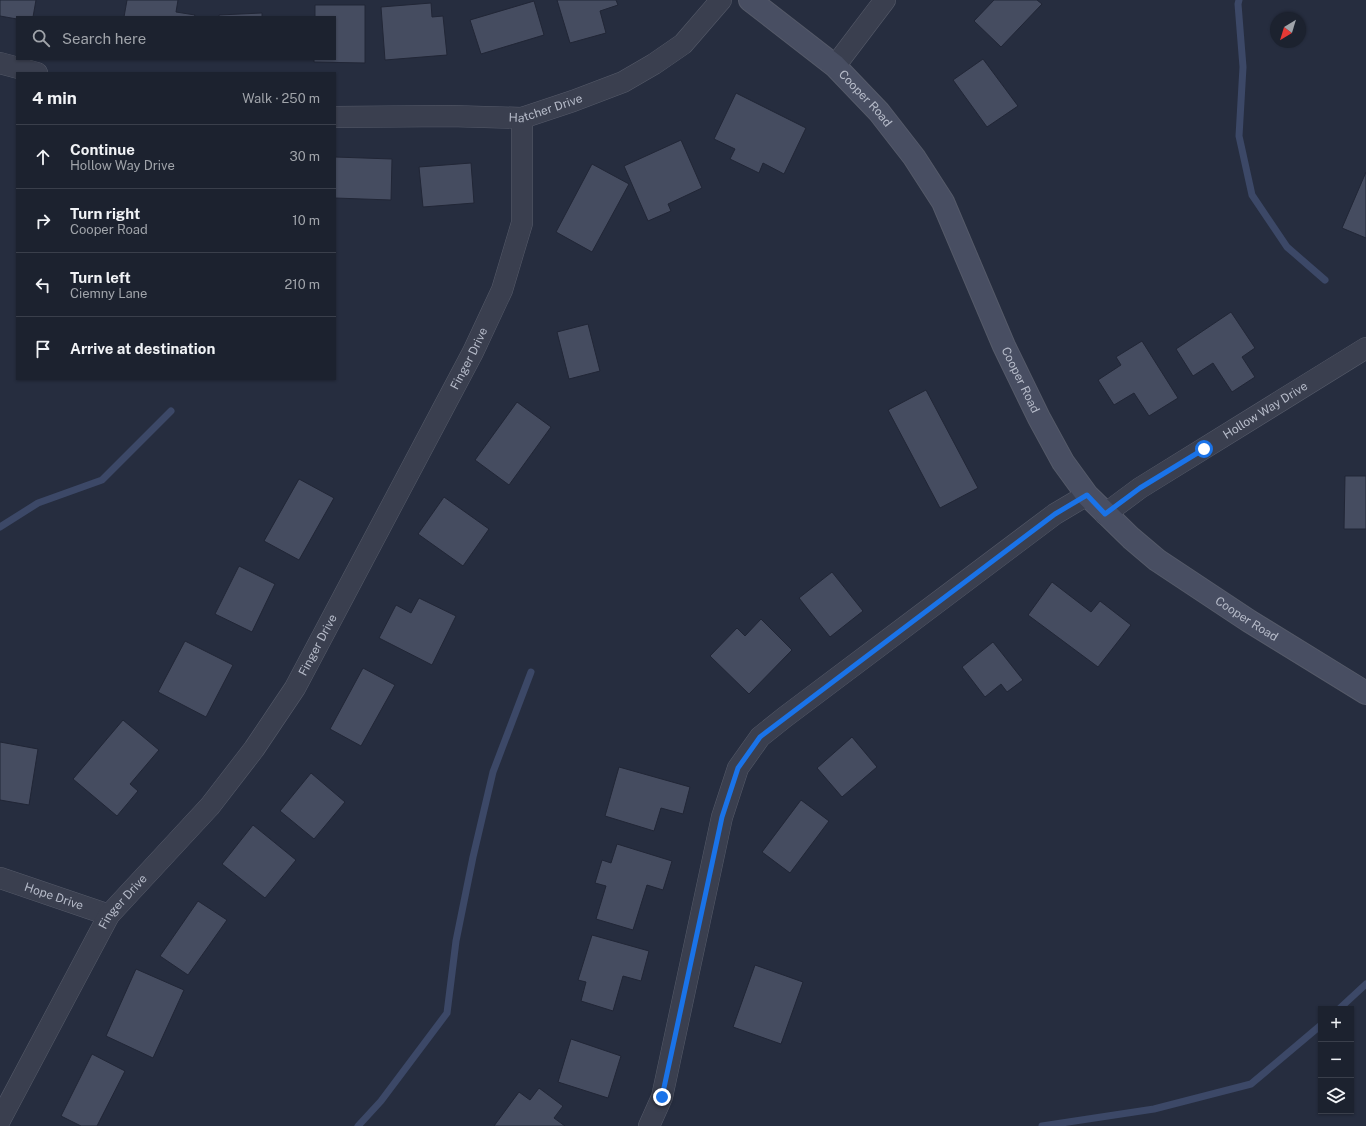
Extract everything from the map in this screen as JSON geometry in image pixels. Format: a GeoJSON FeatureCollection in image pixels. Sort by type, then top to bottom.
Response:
{"type":"FeatureCollection","features":[{"type":"Feature","properties":{"kind":"street","name":"Hatcher Drive"},"geometry":{"type":"LineString","coordinates":[[336,117],[450,116],[522,118],[623,82],[654,64],[683,44],[720,0]]}},
{"type":"Feature","properties":{"kind":"street","name":"Cooper Road"},"geometry":{"type":"LineString","coordinates":[[750,0],[835,66],[879,112],[914,157],[943,202],[1004,346],[1039,418],[1063,462],[1087,495],[1105,514],[1157,560],[1249,621],[1366,693]]}},
{"type":"Feature","properties":{"kind":"street"},"geometry":{"type":"LineString","coordinates":[[835,66],[885,0]]}},
{"type":"Feature","properties":{"kind":"street"},"geometry":{"type":"LineString","coordinates":[[0,63],[33,72]]}},
{"type":"Feature","properties":{"kind":"street","name":"Finger Drive"},"geometry":{"type":"LineString","coordinates":[[0,1120],[109,915],[210,806],[254,749],[295,688],[473,352],[502,290],[522,224],[522,118]]}},
{"type":"Feature","properties":{"kind":"street","name":"Hollow Way Drive"},"geometry":{"type":"LineString","coordinates":[[1105,514],[1140,488],[1366,348]]}},
{"type":"Feature","properties":{"kind":"street"},"geometry":{"type":"LineString","coordinates":[[649,1126],[662,1097],[722,817],[738,768],[760,737],[785,717],[1055,514],[1087,495]]}},
{"type":"Feature","properties":{"kind":"street","name":"Hope Drive"},"geometry":{"type":"LineString","coordinates":[[0,878],[109,915]]}},
{"type":"Feature","properties":{"kind":"building"},"geometry":{"type":"Polygon","coordinates":[[[0,0],[36,0],[33,16],[16,16],[16,19],[0,16],[0,0]]]}},
{"type":"Feature","properties":{"kind":"building"},"geometry":{"type":"Polygon","coordinates":[[[127,0],[178,0],[176,12],[195,15],[194,16],[124,16],[127,0]]]}},
{"type":"Feature","properties":{"kind":"building"},"geometry":{"type":"Polygon","coordinates":[[[557,0],[616,0],[618,5],[600,11],[606,33],[570,43],[557,0]]]}},
{"type":"Feature","properties":{"kind":"building"},"geometry":{"type":"Polygon","coordinates":[[[994,0],[1037,0],[1042,4],[1001,47],[974,21],[994,0]]]}},
{"type":"Feature","properties":{"kind":"building"},"geometry":{"type":"Polygon","coordinates":[[[534,1],[544,35],[481,54],[470,20],[534,1]]]}},
{"type":"Feature","properties":{"kind":"building"},"geometry":{"type":"Polygon","coordinates":[[[431,3],[432,17],[443,16],[447,55],[385,60],[381,7],[431,3]]]}},
{"type":"Feature","properties":{"kind":"building"},"geometry":{"type":"Polygon","coordinates":[[[315,5],[365,5],[365,63],[314,62],[314,60],[336,60],[336,16],[315,16],[315,5]]]}},
{"type":"Feature","properties":{"kind":"building"},"geometry":{"type":"Polygon","coordinates":[[[262,13],[262,16],[219,15],[262,13]]]}},
{"type":"Feature","properties":{"kind":"building"},"geometry":{"type":"Polygon","coordinates":[[[983,59],[1018,106],[987,127],[953,80],[983,59]]]}},
{"type":"Feature","properties":{"kind":"building"},"geometry":{"type":"Polygon","coordinates":[[[736,93],[806,128],[784,174],[763,163],[759,173],[730,159],[735,149],[714,139],[736,93]]]}},
{"type":"Feature","properties":{"kind":"building"},"geometry":{"type":"Polygon","coordinates":[[[681,140],[702,188],[668,204],[671,211],[648,221],[624,166],[681,140]]]}},
{"type":"Feature","properties":{"kind":"building"},"geometry":{"type":"Polygon","coordinates":[[[336,157],[392,159],[391,200],[336,198],[336,157]]]}},
{"type":"Feature","properties":{"kind":"building"},"geometry":{"type":"Polygon","coordinates":[[[471,163],[474,203],[423,207],[419,167],[471,163]]]}},
{"type":"Feature","properties":{"kind":"building"},"geometry":{"type":"Polygon","coordinates":[[[592,164],[629,184],[592,252],[556,232],[592,164]]]}},
{"type":"Feature","properties":{"kind":"building"},"geometry":{"type":"Polygon","coordinates":[[[1366,172],[1366,238],[1342,228],[1366,172]]]}},
{"type":"Feature","properties":{"kind":"building"},"geometry":{"type":"Polygon","coordinates":[[[1231,312],[1255,348],[1242,357],[1255,377],[1232,392],[1213,363],[1193,376],[1176,349],[1231,312]]]}},
{"type":"Feature","properties":{"kind":"building"},"geometry":{"type":"Polygon","coordinates":[[[588,324],[600,371],[569,379],[557,332],[588,324]]]}},
{"type":"Feature","properties":{"kind":"building"},"geometry":{"type":"Polygon","coordinates":[[[1142,341],[1178,398],[1149,416],[1134,393],[1114,405],[1098,380],[1121,365],[1116,357],[1142,341]]]}},
{"type":"Feature","properties":{"kind":"building"},"geometry":{"type":"Polygon","coordinates":[[[926,390],[978,488],[940,508],[888,410],[926,390]]]}},
{"type":"Feature","properties":{"kind":"building"},"geometry":{"type":"Polygon","coordinates":[[[517,402],[551,427],[509,485],[475,460],[517,402]]]}},
{"type":"Feature","properties":{"kind":"building"},"geometry":{"type":"Polygon","coordinates":[[[1345,476],[1366,476],[1366,529],[1344,529],[1345,476]]]}},
{"type":"Feature","properties":{"kind":"building"},"geometry":{"type":"Polygon","coordinates":[[[299,479],[334,498],[299,560],[264,541],[299,479]]]}},
{"type":"Feature","properties":{"kind":"building"},"geometry":{"type":"Polygon","coordinates":[[[444,497],[489,529],[463,566],[418,534],[444,497]]]}},
{"type":"Feature","properties":{"kind":"building"},"geometry":{"type":"Polygon","coordinates":[[[239,566],[275,584],[252,632],[215,614],[239,566]]]}},
{"type":"Feature","properties":{"kind":"building"},"geometry":{"type":"Polygon","coordinates":[[[832,572],[863,611],[830,637],[799,598],[832,572]]]}},
{"type":"Feature","properties":{"kind":"building"},"geometry":{"type":"Polygon","coordinates":[[[1052,582],[1091,612],[1100,601],[1131,625],[1098,667],[1028,615],[1052,582]]]}},
{"type":"Feature","properties":{"kind":"building"},"geometry":{"type":"Polygon","coordinates":[[[419,598],[456,616],[432,665],[379,638],[396,605],[411,613],[419,598]]]}},
{"type":"Feature","properties":{"kind":"building"},"geometry":{"type":"Polygon","coordinates":[[[761,619],[792,650],[749,694],[710,656],[737,628],[745,636],[761,619]]]}},
{"type":"Feature","properties":{"kind":"building"},"geometry":{"type":"Polygon","coordinates":[[[185,641],[233,665],[206,717],[158,692],[185,641]]]}},
{"type":"Feature","properties":{"kind":"building"},"geometry":{"type":"Polygon","coordinates":[[[993,642],[1023,680],[1007,692],[1001,684],[985,697],[962,667],[993,642]]]}},
{"type":"Feature","properties":{"kind":"building"},"geometry":{"type":"Polygon","coordinates":[[[363,668],[395,685],[361,746],[330,729],[363,668]]]}},
{"type":"Feature","properties":{"kind":"building"},"geometry":{"type":"Polygon","coordinates":[[[123,720],[159,750],[130,784],[138,791],[117,816],[73,779],[123,720]]]}},
{"type":"Feature","properties":{"kind":"building"},"geometry":{"type":"Polygon","coordinates":[[[852,737],[877,767],[842,797],[817,768],[852,737]]]}},
{"type":"Feature","properties":{"kind":"building"},"geometry":{"type":"Polygon","coordinates":[[[0,742],[38,749],[29,805],[0,800],[0,742]]]}},
{"type":"Feature","properties":{"kind":"building"},"geometry":{"type":"Polygon","coordinates":[[[619,767],[690,787],[683,814],[661,808],[654,831],[605,816],[619,767]]]}},
{"type":"Feature","properties":{"kind":"building"},"geometry":{"type":"Polygon","coordinates":[[[311,773],[345,802],[314,839],[280,811],[311,773]]]}},
{"type":"Feature","properties":{"kind":"building"},"geometry":{"type":"Polygon","coordinates":[[[801,800],[829,821],[790,873],[762,852],[801,800]]]}},
{"type":"Feature","properties":{"kind":"building"},"geometry":{"type":"Polygon","coordinates":[[[253,825],[296,860],[265,898],[222,864],[253,825]]]}},
{"type":"Feature","properties":{"kind":"building"},"geometry":{"type":"Polygon","coordinates":[[[617,844],[672,861],[663,890],[647,885],[633,930],[596,919],[606,886],[595,883],[602,860],[611,863],[617,844]]]}},
{"type":"Feature","properties":{"kind":"building"},"geometry":{"type":"Polygon","coordinates":[[[198,901],[227,920],[188,975],[160,956],[198,901]]]}},
{"type":"Feature","properties":{"kind":"building"},"geometry":{"type":"Polygon","coordinates":[[[592,935],[649,951],[641,981],[623,976],[613,1011],[581,1001],[586,982],[578,980],[592,935]]]}},
{"type":"Feature","properties":{"kind":"building"},"geometry":{"type":"Polygon","coordinates":[[[755,965],[803,982],[781,1044],[733,1027],[755,965]]]}},
{"type":"Feature","properties":{"kind":"building"},"geometry":{"type":"Polygon","coordinates":[[[136,969],[184,990],[153,1058],[106,1036],[136,969]]]}},
{"type":"Feature","properties":{"kind":"building"},"geometry":{"type":"Polygon","coordinates":[[[571,1039],[621,1056],[608,1098],[558,1082],[571,1039]]]}},
{"type":"Feature","properties":{"kind":"building"},"geometry":{"type":"Polygon","coordinates":[[[92,1054],[125,1071],[97,1126],[81,1126],[61,1116],[92,1054]]]}},
{"type":"Feature","properties":{"kind":"building"},"geometry":{"type":"Polygon","coordinates":[[[539,1088],[563,1106],[554,1118],[565,1126],[494,1126],[519,1092],[530,1100],[539,1088]]]}},
{"type":"Feature","properties":{"kind":"waterway"},"geometry":{"type":"LineString","coordinates":[[1239,0],[1238,4],[1243,67],[1239,136],[1252,195],[1287,247],[1325,280]]}},
{"type":"Feature","properties":{"kind":"waterway"},"geometry":{"type":"LineString","coordinates":[[0,527],[38,503],[102,480],[171,411]]}},
{"type":"Feature","properties":{"kind":"waterway"},"geometry":{"type":"LineString","coordinates":[[358,1126],[381,1101],[447,1013],[456,941],[473,857],[493,772],[531,672]]}},
{"type":"Feature","properties":{"kind":"waterway"},"geometry":{"type":"LineString","coordinates":[[1342,1006],[1366,984]]}},
{"type":"Feature","properties":{"kind":"waterway"},"geometry":{"type":"LineString","coordinates":[[1042,1126],[1154,1109],[1251,1084],[1318,1028]]}},
{"type":"Feature","properties":{"kind":"route"},"geometry":{"type":"LineString","coordinates":[[662,1097],[722,817],[738,768],[760,737],[1055,514],[1087,495],[1105,514],[1140,488],[1204,449]]}}]}
